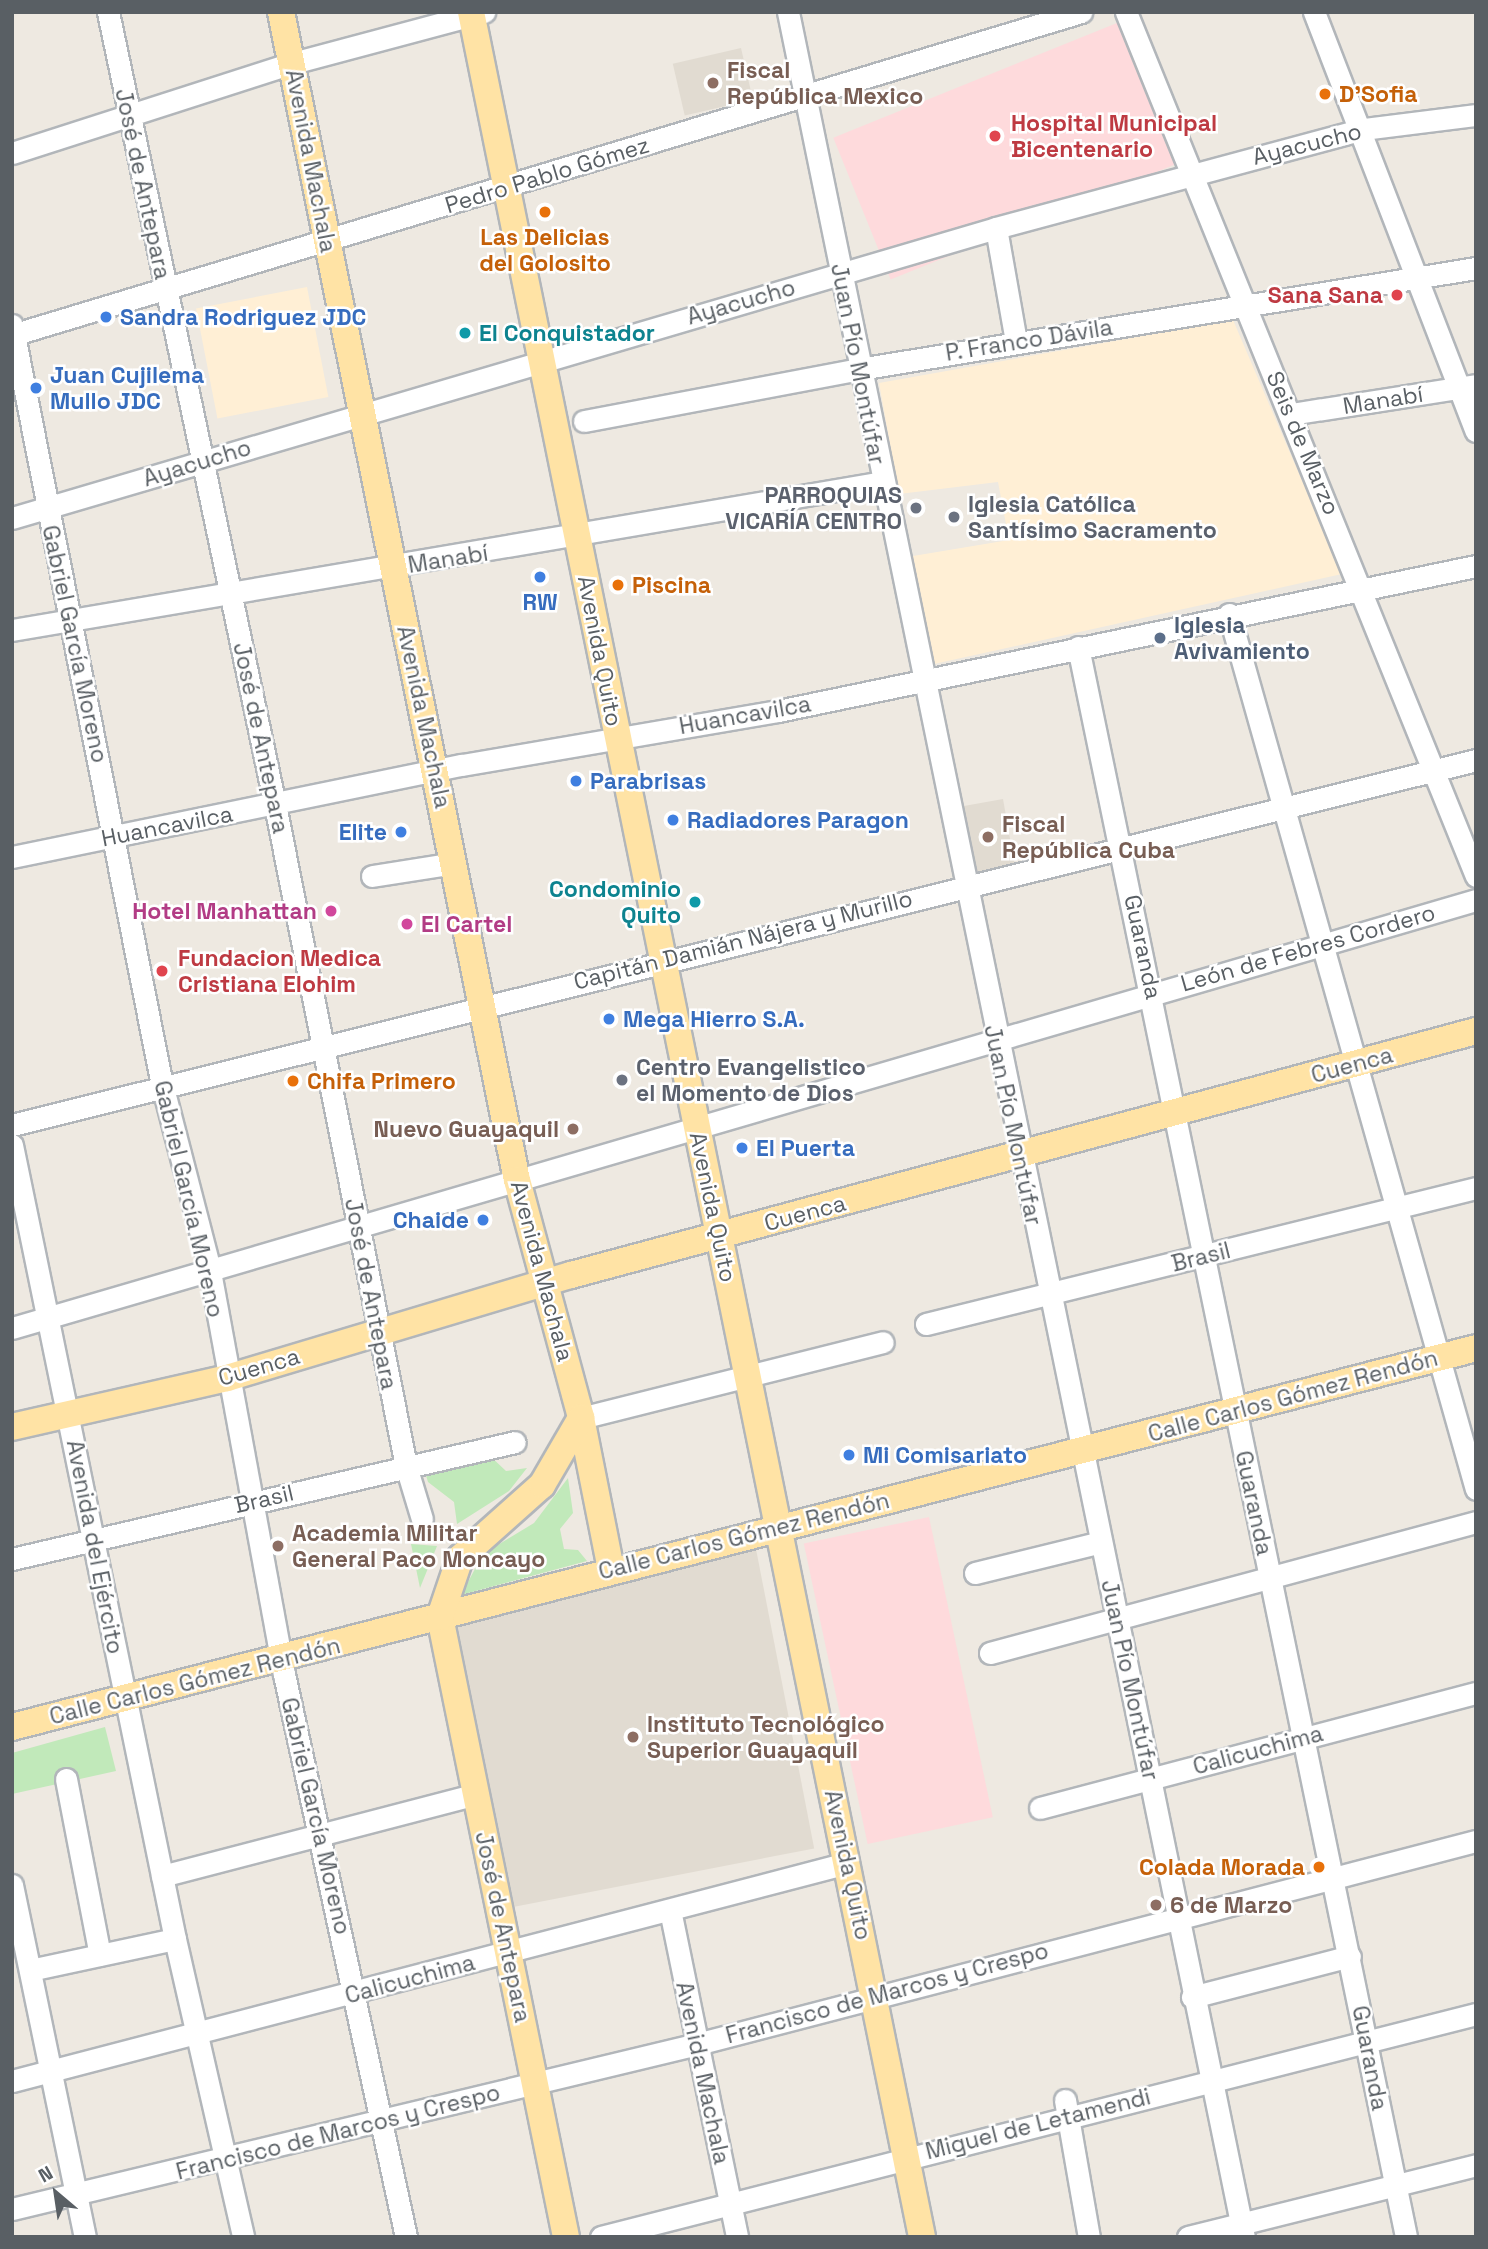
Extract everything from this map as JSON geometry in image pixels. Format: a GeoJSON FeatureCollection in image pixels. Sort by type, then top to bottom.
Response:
{"type":"FeatureCollection","features":[{"type":"Feature","properties":{"kind":"main road","name":"Avenida Machala"},"geometry":{"type":"LineString","coordinates":[[281,12],[360,414],[517,1180],[581,1418],[611,1570]]}},
{"type":"Feature","properties":{"kind":"main road","name":"Avenida Quito"},"geometry":{"type":"LineString","coordinates":[[475,14],[662,962],[910,2157],[922,2237]]}},
{"type":"Feature","properties":{"kind":"main road","name":"Cuenca"},"geometry":{"type":"LineString","coordinates":[[12,1427],[68,1412],[227,1378],[546,1282],[1476,1031]]}},
{"type":"Feature","properties":{"kind":"main road","name":"Calle Carlos Gómez Rendón"},"geometry":{"type":"LineString","coordinates":[[12,1727],[282,1660],[611,1570],[1235,1413],[1476,1348]]}},
{"type":"Feature","properties":{"kind":"main road"},"geometry":{"type":"LineString","coordinates":[[440,1617],[460,1558],[542,1485],[581,1418]]}},
{"type":"Feature","properties":{"kind":"main road","name":"José de Antepara"},"geometry":{"type":"LineString","coordinates":[[440,1617],[566,2237]]}},
{"type":"Feature","properties":{"kind":"street","name":"José de Antepara"},"geometry":{"type":"LineString","coordinates":[[108,12],[275,805],[406,1466],[422,1519]]}},
{"type":"Feature","properties":{"kind":"street","name":"Juan Pío Montúfar"},"geometry":{"type":"LineString","coordinates":[[788,12],[859,369],[968,884],[994,1039],[1051,1295],[1117,1621],[1152,1777],[1192,1997],[1242,2230]]}},
{"type":"Feature","properties":{"kind":"street","name":"Pedro Pablo Gómez"},"geometry":{"type":"LineString","coordinates":[[13,331],[509,189],[805,94],[1081,12]]}},
{"type":"Feature","properties":{"kind":"street","name":"Seis de Marzo"},"geometry":{"type":"LineString","coordinates":[[1126,12],[1364,589],[1432,771],[1476,876]]}},
{"type":"Feature","properties":{"kind":"street"},"geometry":{"type":"LineString","coordinates":[[1314,12],[1363,129],[1417,277],[1467,387],[1476,431]]}},
{"type":"Feature","properties":{"kind":"street"},"geometry":{"type":"LineString","coordinates":[[12,153],[293,63],[475,14]]}},
{"type":"Feature","properties":{"kind":"street","name":"Ayacucho"},"geometry":{"type":"LineString","coordinates":[[12,518],[544,359],[996,228],[1363,129],[1476,115]]}},
{"type":"Feature","properties":{"kind":"street"},"geometry":{"type":"LineString","coordinates":[[996,228],[1016,342]]}},
{"type":"Feature","properties":{"kind":"street","name":"P. Franco Dávila"},"geometry":{"type":"LineString","coordinates":[[584,421],[1016,342],[1476,268]]}},
{"type":"Feature","properties":{"kind":"street","name":"Gabriel García Moreno"},"geometry":{"type":"LineString","coordinates":[[13,331],[46,508],[115,836],[162,1085],[209,1266],[227,1378],[255,1501],[282,1660],[318,1834],[357,1994],[406,2237]]}},
{"type":"Feature","properties":{"kind":"street","name":"Manabí"},"geometry":{"type":"LineString","coordinates":[[1291,414],[1467,387]]}},
{"type":"Feature","properties":{"kind":"street","name":"Manabí"},"geometry":{"type":"LineString","coordinates":[[12,630],[578,538],[883,482]]}},
{"type":"Feature","properties":{"kind":"street","name":"Huancavilca"},"geometry":{"type":"LineString","coordinates":[[12,857],[435,770],[778,712],[1229,614],[1476,566]]}},
{"type":"Feature","properties":{"kind":"street"},"geometry":{"type":"LineString","coordinates":[[1229,614],[1282,811],[1476,1489]]}},
{"type":"Feature","properties":{"kind":"street","name":"Guaranda"},"geometry":{"type":"LineString","coordinates":[[1078,646],[1152,993],[1235,1413],[1350,1956],[1406,2237]]}},
{"type":"Feature","properties":{"kind":"street","name":"Capitán Damián Nájera y Murillo"},"geometry":{"type":"LineString","coordinates":[[12,1125],[162,1085],[325,1051],[483,1007],[1121,844],[1282,811],[1476,761]]}},
{"type":"Feature","properties":{"kind":"street"},"geometry":{"type":"LineString","coordinates":[[372,876],[453,863]]}},
{"type":"Feature","properties":{"kind":"street","name":"León de Febres Cordero"},"geometry":{"type":"LineString","coordinates":[[12,1328],[209,1266],[358,1231],[696,1125],[1476,900]]}},
{"type":"Feature","properties":{"kind":"street","name":"Avenida del Ejército"},"geometry":{"type":"LineString","coordinates":[[12,1145],[95,1539],[175,1940],[243,2237]]}},
{"type":"Feature","properties":{"kind":"street","name":"Brasil"},"geometry":{"type":"LineString","coordinates":[[926,1324],[1476,1188]]}},
{"type":"Feature","properties":{"kind":"street"},"geometry":{"type":"LineString","coordinates":[[581,1418],[883,1342]]}},
{"type":"Feature","properties":{"kind":"street","name":"Brasil"},"geometry":{"type":"LineString","coordinates":[[12,1559],[516,1442]]}},
{"type":"Feature","properties":{"kind":"street"},"geometry":{"type":"LineString","coordinates":[[990,1653],[1117,1621],[1476,1522]]}},
{"type":"Feature","properties":{"kind":"street"},"geometry":{"type":"LineString","coordinates":[[975,1573],[1101,1542]]}},
{"type":"Feature","properties":{"kind":"street","name":"Calicuchima"},"geometry":{"type":"LineString","coordinates":[[1040,1808],[1476,1693]]}},
{"type":"Feature","properties":{"kind":"street"},"geometry":{"type":"LineString","coordinates":[[66,1779],[100,1955]]}},
{"type":"Feature","properties":{"kind":"street"},"geometry":{"type":"LineString","coordinates":[[162,1876],[476,1794]]}},
{"type":"Feature","properties":{"kind":"street","name":"Francisco de Marcos y Crespo"},"geometry":{"type":"LineString","coordinates":[[12,2209],[227,2161],[535,2082],[697,2044],[1026,1954],[1177,1920],[1476,1841]]}},
{"type":"Feature","properties":{"kind":"street","name":"Calicuchima"},"geometry":{"type":"LineString","coordinates":[[12,2081],[357,1994],[847,1863]]}},
{"type":"Feature","properties":{"kind":"street"},"geometry":{"type":"LineString","coordinates":[[12,1885],[16,1924],[30,1970],[48,2072],[85,2237]]}},
{"type":"Feature","properties":{"kind":"street","name":"Avenida Machala"},"geometry":{"type":"LineString","coordinates":[[670,1910],[737,2237]]}},
{"type":"Feature","properties":{"kind":"street"},"geometry":{"type":"LineString","coordinates":[[30,1970],[175,1940]]}},
{"type":"Feature","properties":{"kind":"street"},"geometry":{"type":"LineString","coordinates":[[1192,1997],[1350,1956]]}},
{"type":"Feature","properties":{"kind":"street","name":"Miguel de Letamendi"},"geometry":{"type":"LineString","coordinates":[[601,2237],[910,2157],[1067,2108],[1211,2082],[1476,2014]]}},
{"type":"Feature","properties":{"kind":"street"},"geometry":{"type":"LineString","coordinates":[[1067,2108],[1089,2237]]}},
{"type":"Feature","properties":{"kind":"street"},"geometry":{"type":"LineString","coordinates":[[1188,2237],[1242,2230],[1395,2185],[1476,2165]]}},
{"type":"Feature","properties":{"kind":"shaded area","name":"Hospital Municipal Bicentenario"},"geometry":{"type":"Polygon","coordinates":[[[1117,23],[1174,165],[891,279],[833,138],[1117,23]]]}},
{"type":"Feature","properties":{"kind":"shaded area","name":"Fiscal República Mexico"},"geometry":{"type":"Polygon","coordinates":[[[741,48],[753,100],[685,115],[673,64],[741,48]]]}},
{"type":"Feature","properties":{"kind":"shaded area"},"geometry":{"type":"Polygon","coordinates":[[[307,287],[328,397],[217,419],[196,309],[307,287]]]}},
{"type":"Feature","properties":{"kind":"shaded area"},"geometry":{"type":"Polygon","coordinates":[[[1233,320],[1342,574],[934,664],[913,556],[1009,540],[998,482],[899,494],[879,383],[1233,320]]]}},
{"type":"Feature","properties":{"kind":"shaded area","name":"Fiscal República Cuba"},"geometry":{"type":"Polygon","coordinates":[[[1003,799],[1015,866],[971,874],[960,807],[1003,799]]]}},
{"type":"Feature","properties":{"kind":"shaded area"},"geometry":{"type":"Polygon","coordinates":[[[929,1517],[993,1817],[868,1844],[804,1544],[929,1517]]]}},
{"type":"Feature","properties":{"kind":"shaded area","name":"Instituto Tecnológico Superior Guayaquil"},"geometry":{"type":"Polygon","coordinates":[[[756,1549],[814,1848],[503,1909],[445,1609],[756,1549]]]}},
{"type":"Feature","properties":{"kind":"green space"},"geometry":{"type":"Polygon","coordinates":[[[488,1454],[506,1471],[527,1468],[509,1491],[457,1524],[454,1502],[428,1482],[424,1469],[488,1454]]]}},
{"type":"Feature","properties":{"kind":"green space"},"geometry":{"type":"Polygon","coordinates":[[[568,1478],[573,1513],[560,1529],[564,1549],[578,1550],[587,1561],[461,1595],[483,1554],[534,1523],[568,1478]]]}},
{"type":"Feature","properties":{"kind":"green space"},"geometry":{"type":"Polygon","coordinates":[[[411,1544],[437,1546],[420,1588],[411,1544]]]}},
{"type":"Feature","properties":{"kind":"green space"},"geometry":{"type":"Polygon","coordinates":[[[105,1727],[116,1771],[12,1794],[12,1753],[105,1727]]]}},
{"type":"Feature","properties":{"kind":"place","name":"Fiscal República Mexico"},"geometry":{"type":"Point","coordinates":[713,83]}},
{"type":"Feature","properties":{"kind":"place","name":"D'Sofia"},"geometry":{"type":"Point","coordinates":[1325,94]}},
{"type":"Feature","properties":{"kind":"place","name":"Hospital Municipal Bicentenario"},"geometry":{"type":"Point","coordinates":[995,136]}},
{"type":"Feature","properties":{"kind":"place","name":"Las Delicias del Golosito"},"geometry":{"type":"Point","coordinates":[545,212]}},
{"type":"Feature","properties":{"kind":"place","name":"Sana Sana"},"geometry":{"type":"Point","coordinates":[1397,295]}},
{"type":"Feature","properties":{"kind":"place","name":"Sandra Rodriguez JDC"},"geometry":{"type":"Point","coordinates":[106,317]}},
{"type":"Feature","properties":{"kind":"place","name":"El Conquistador"},"geometry":{"type":"Point","coordinates":[465,333]}},
{"type":"Feature","properties":{"kind":"place","name":"Juan Cujilema Mullo JDC"},"geometry":{"type":"Point","coordinates":[36,388]}},
{"type":"Feature","properties":{"kind":"place","name":"PARROQUIAS VICARÍA CENTRO"},"geometry":{"type":"Point","coordinates":[916,508]}},
{"type":"Feature","properties":{"kind":"place","name":"Iglesia Católica Santísimo Sacramento"},"geometry":{"type":"Point","coordinates":[954,517]}},
{"type":"Feature","properties":{"kind":"place","name":"RW"},"geometry":{"type":"Point","coordinates":[540,577]}},
{"type":"Feature","properties":{"kind":"place","name":"Piscina"},"geometry":{"type":"Point","coordinates":[618,585]}},
{"type":"Feature","properties":{"kind":"place","name":"Iglesia Avivamiento"},"geometry":{"type":"Point","coordinates":[1160,638]}},
{"type":"Feature","properties":{"kind":"place","name":"Parabrisas"},"geometry":{"type":"Point","coordinates":[576,781]}},
{"type":"Feature","properties":{"kind":"place","name":"Radiadores Paragon"},"geometry":{"type":"Point","coordinates":[673,820]}},
{"type":"Feature","properties":{"kind":"place","name":"Elite"},"geometry":{"type":"Point","coordinates":[401,832]}},
{"type":"Feature","properties":{"kind":"place","name":"Fiscal República Cuba"},"geometry":{"type":"Point","coordinates":[988,837]}},
{"type":"Feature","properties":{"kind":"place","name":"Condominio Quito"},"geometry":{"type":"Point","coordinates":[695,902]}},
{"type":"Feature","properties":{"kind":"place","name":"Hotel Manhattan"},"geometry":{"type":"Point","coordinates":[331,911]}},
{"type":"Feature","properties":{"kind":"place","name":"El Cartel"},"geometry":{"type":"Point","coordinates":[407,924]}},
{"type":"Feature","properties":{"kind":"place","name":"Fundacion Medica Cristiana Elohim"},"geometry":{"type":"Point","coordinates":[162,971]}},
{"type":"Feature","properties":{"kind":"place","name":"Mega Hierro S.A."},"geometry":{"type":"Point","coordinates":[609,1019]}},
{"type":"Feature","properties":{"kind":"place","name":"Centro Evangelistico el Momento de Dios"},"geometry":{"type":"Point","coordinates":[622,1080]}},
{"type":"Feature","properties":{"kind":"place","name":"Chifa Primero"},"geometry":{"type":"Point","coordinates":[293,1081]}},
{"type":"Feature","properties":{"kind":"place","name":"Nuevo Guayaquil"},"geometry":{"type":"Point","coordinates":[573,1129]}},
{"type":"Feature","properties":{"kind":"place","name":"El Puerta"},"geometry":{"type":"Point","coordinates":[742,1148]}},
{"type":"Feature","properties":{"kind":"place","name":"Chaide"},"geometry":{"type":"Point","coordinates":[483,1220]}},
{"type":"Feature","properties":{"kind":"place","name":"Mi Comisariato"},"geometry":{"type":"Point","coordinates":[849,1455]}},
{"type":"Feature","properties":{"kind":"place","name":"Academia Militar General Paco Moncayo"},"geometry":{"type":"Point","coordinates":[278,1546]}},
{"type":"Feature","properties":{"kind":"place","name":"Instituto Tecnológico Superior Guayaquil"},"geometry":{"type":"Point","coordinates":[633,1737]}},
{"type":"Feature","properties":{"kind":"place","name":"Colada Morada"},"geometry":{"type":"Point","coordinates":[1319,1867]}},
{"type":"Feature","properties":{"kind":"place","name":"6 de Marzo"},"geometry":{"type":"Point","coordinates":[1156,1905]}}]}
